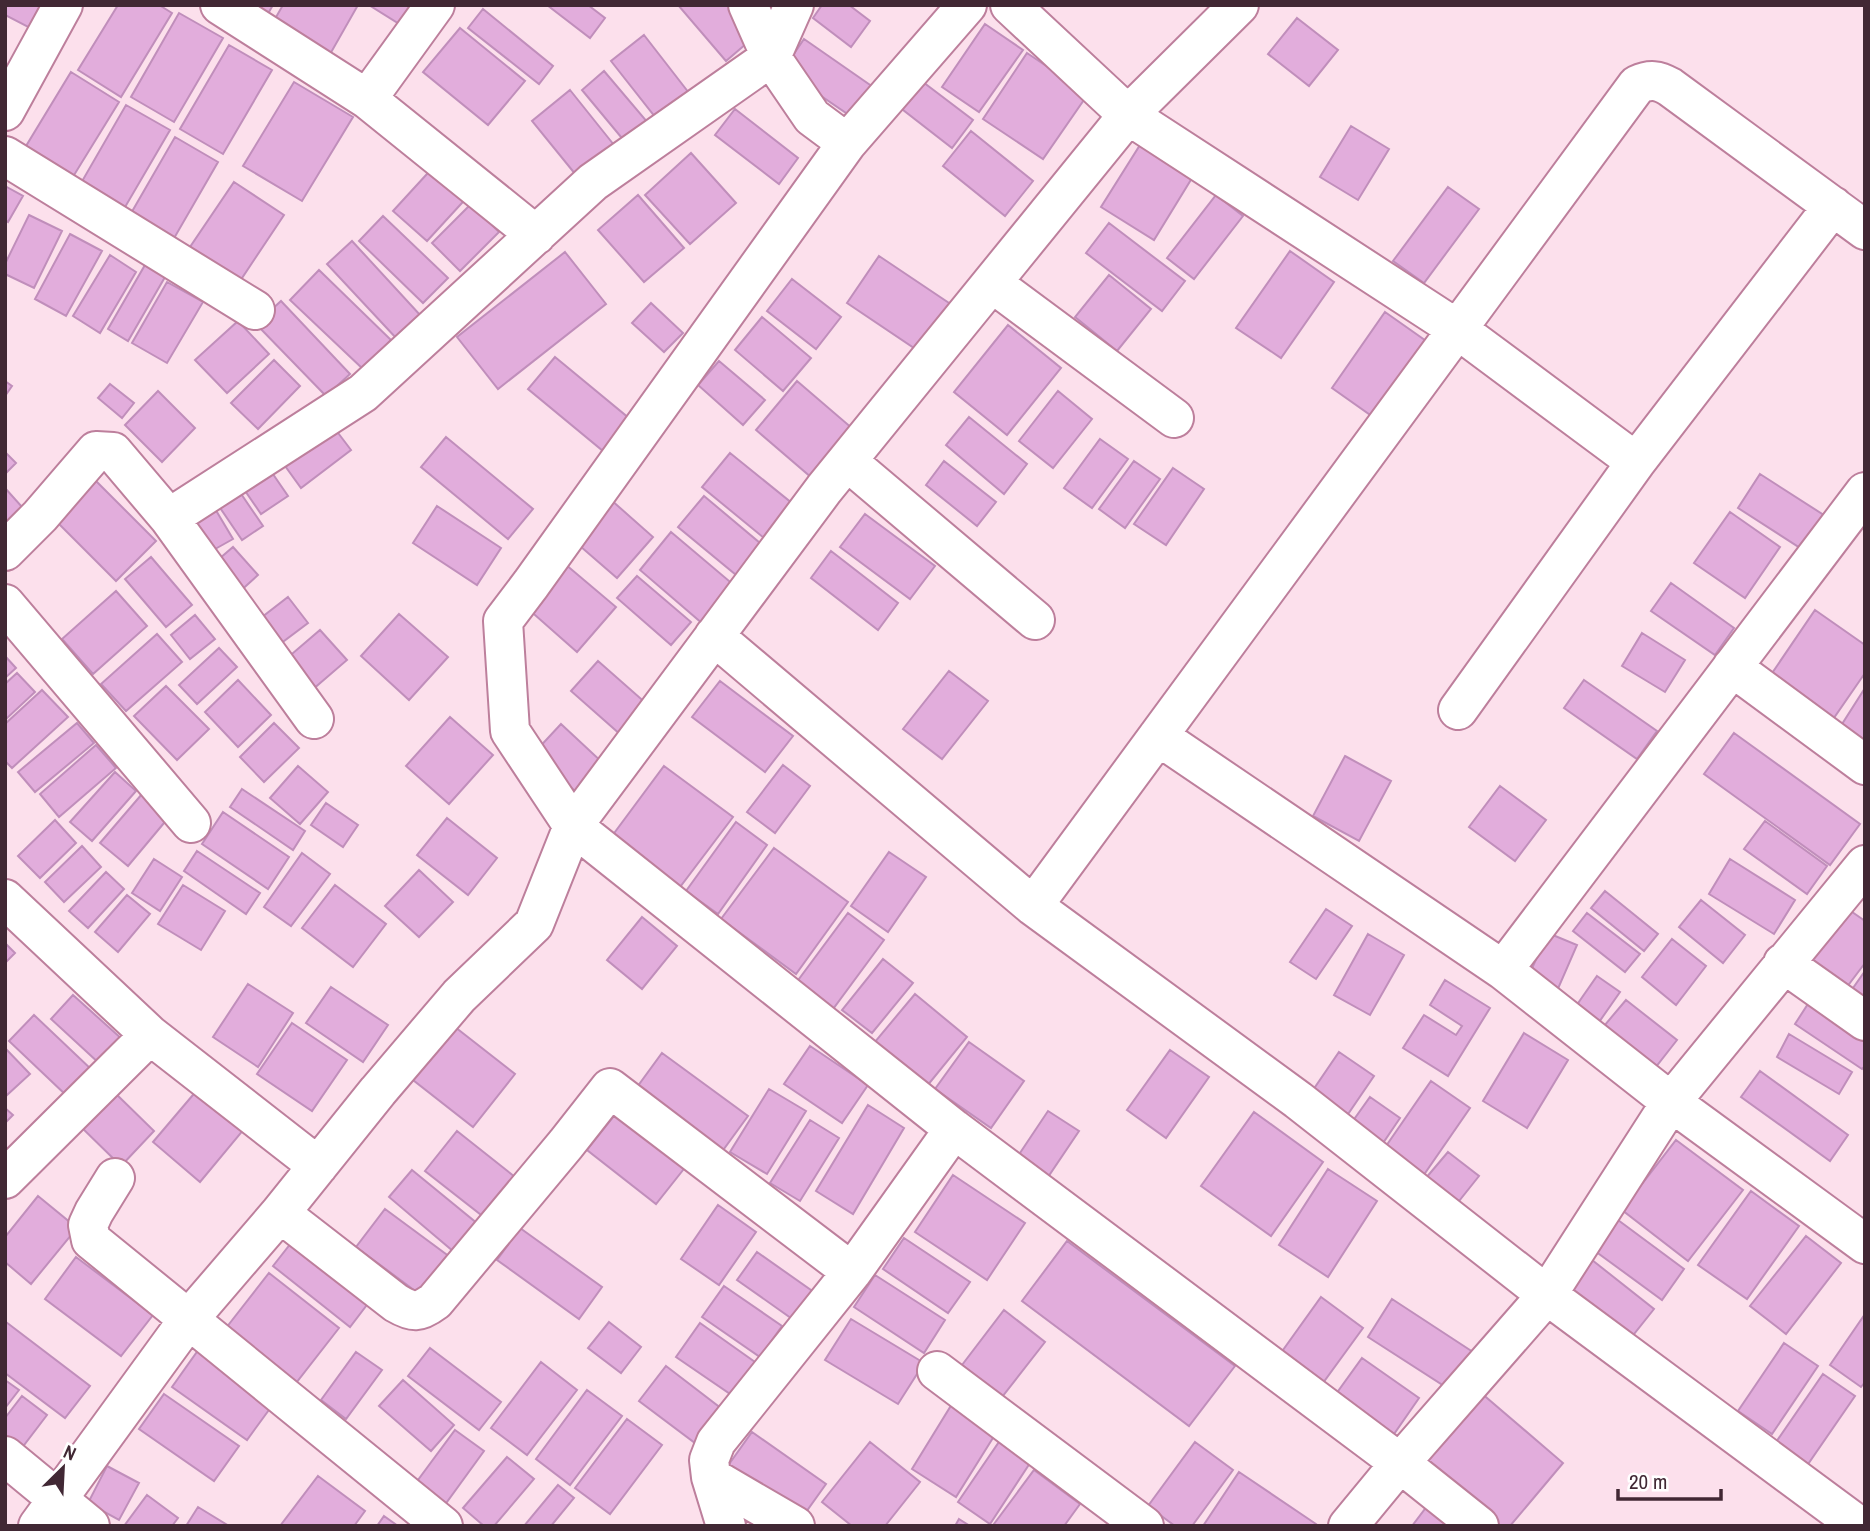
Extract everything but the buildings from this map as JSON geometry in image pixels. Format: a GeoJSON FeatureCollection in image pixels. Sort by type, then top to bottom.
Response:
{"type":"FeatureCollection","features":[{"type":"Feature","properties":{"kind":"street"},"geometry":{"type":"LineString","coordinates":[[5,111],[63,5]]}},
{"type":"Feature","properties":{"kind":"street"},"geometry":{"type":"LineString","coordinates":[[220,5],[367,99],[536,234]]}},
{"type":"Feature","properties":{"kind":"street"},"geometry":{"type":"LineString","coordinates":[[367,99],[435,5]]}},
{"type":"Feature","properties":{"kind":"street"},"geometry":{"type":"LineString","coordinates":[[748,5],[771,57],[812,117],[847,143]]}},
{"type":"Feature","properties":{"kind":"street"},"geometry":{"type":"LineString","coordinates":[[169,518],[363,393],[593,182],[771,57],[794,5]]}},
{"type":"Feature","properties":{"kind":"street"},"geometry":{"type":"LineString","coordinates":[[967,5],[847,143],[503,621],[510,731],[573,827],[954,1129],[1401,1463],[1479,1526]]}},
{"type":"Feature","properties":{"kind":"street"},"geometry":{"type":"LineString","coordinates":[[1010,5],[1128,115],[1457,329],[1636,462]]}},
{"type":"Feature","properties":{"kind":"street"},"geometry":{"type":"LineString","coordinates":[[48,1513],[188,1320],[459,996],[534,923],[573,827],[824,489],[1128,115],[1239,5]]}},
{"type":"Feature","properties":{"kind":"street"},"geometry":{"type":"LineString","coordinates":[[1033,906],[1637,85],[1648,80],[1670,87],[1865,230]]}},
{"type":"Feature","properties":{"kind":"street"},"geometry":{"type":"LineString","coordinates":[[5,156],[255,310]]}},
{"type":"Feature","properties":{"kind":"street"},"geometry":{"type":"LineString","coordinates":[[1458,710],[1636,462],[1833,206]]}},
{"type":"Feature","properties":{"kind":"street"},"geometry":{"type":"LineString","coordinates":[[992,283],[1174,418]]}},
{"type":"Feature","properties":{"kind":"street"},"geometry":{"type":"LineString","coordinates":[[5,551],[40,516],[96,451],[113,452],[169,518],[314,719]]}},
{"type":"Feature","properties":{"kind":"street"},"geometry":{"type":"LineString","coordinates":[[847,461],[1035,620]]}},
{"type":"Feature","properties":{"kind":"street"},"geometry":{"type":"LineString","coordinates":[[1503,970],[1865,492]]}},
{"type":"Feature","properties":{"kind":"street"},"geometry":{"type":"LineString","coordinates":[[5,604],[191,823]]}},
{"type":"Feature","properties":{"kind":"street"},"geometry":{"type":"LineString","coordinates":[[714,636],[1033,906],[1298,1100],[1547,1295],[1859,1526]]}},
{"type":"Feature","properties":{"kind":"street"},"geometry":{"type":"LineString","coordinates":[[1732,667],[1865,765]]}},
{"type":"Feature","properties":{"kind":"street"},"geometry":{"type":"LineString","coordinates":[[1158,736],[1503,970],[1671,1102],[1865,1244]]}},
{"type":"Feature","properties":{"kind":"street"},"geometry":{"type":"LineString","coordinates":[[1348,1526],[1547,1295],[1671,1102],[1865,865]]}},
{"type":"Feature","properties":{"kind":"street"},"geometry":{"type":"LineString","coordinates":[[5,899],[150,1035],[318,1166]]}},
{"type":"Feature","properties":{"kind":"street"},"geometry":{"type":"LineString","coordinates":[[1783,962],[1865,1021]]}},
{"type":"Feature","properties":{"kind":"street"},"geometry":{"type":"LineString","coordinates":[[5,1179],[150,1035]]}},
{"type":"Feature","properties":{"kind":"street"},"geometry":{"type":"LineString","coordinates":[[280,1213],[396,1303],[409,1310],[423,1310],[435,1301],[610,1088],[852,1272]]}},
{"type":"Feature","properties":{"kind":"street"},"geometry":{"type":"LineString","coordinates":[[726,1526],[711,1477],[709,1460],[716,1442],[852,1272],[954,1129]]}},
{"type":"Feature","properties":{"kind":"street"},"geometry":{"type":"LineString","coordinates":[[115,1178],[88,1225],[91,1240],[443,1526]]}},
{"type":"Feature","properties":{"kind":"street"},"geometry":{"type":"LineString","coordinates":[[937,1371],[1144,1526]]}},
{"type":"Feature","properties":{"kind":"street"},"geometry":{"type":"LineString","coordinates":[[5,1457],[48,1513],[90,1526]]}},
{"type":"Feature","properties":{"kind":"street"},"geometry":{"type":"LineString","coordinates":[[711,1477],[796,1526]]}}]}
